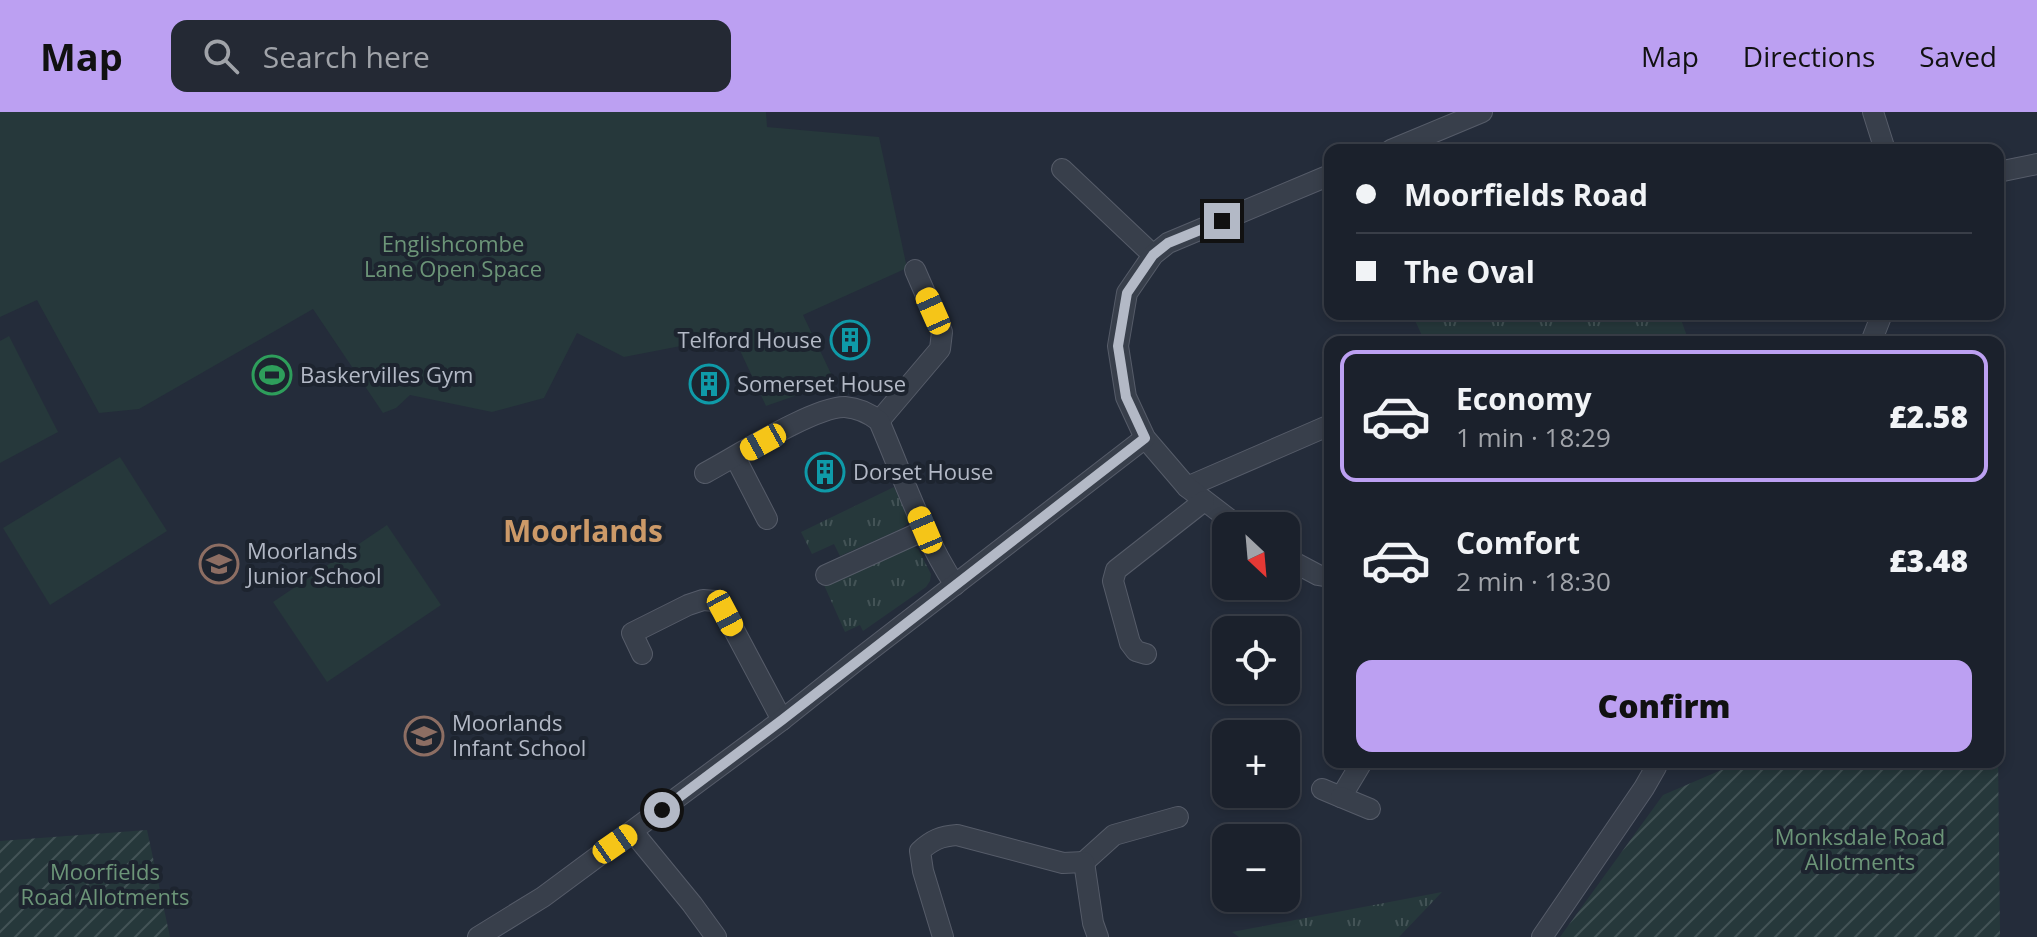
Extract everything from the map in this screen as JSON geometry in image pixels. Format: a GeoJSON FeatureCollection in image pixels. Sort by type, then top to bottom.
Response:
{"type":"FeatureCollection","features":[{"type":"Feature","properties":{"kind":"street"},"geometry":{"type":"LineString","coordinates":[[1873,112],[1883,144]]}},
{"type":"Feature","properties":{"kind":"street"},"geometry":{"type":"LineString","coordinates":[[1404,144],[1472,114]]}},
{"type":"Feature","properties":{"kind":"street"},"geometry":{"type":"LineString","coordinates":[[2004,171],[2037,164]]}},
{"type":"Feature","properties":{"kind":"street"},"geometry":{"type":"LineString","coordinates":[[1062,169],[1153,255]]}},
{"type":"Feature","properties":{"kind":"street"},"geometry":{"type":"LineString","coordinates":[[1219,512],[1187,487],[1145,438],[1126,397],[1118,346],[1127,293],[1153,255],[1168,243],[1324,178]]}},
{"type":"Feature","properties":{"kind":"street"},"geometry":{"type":"LineString","coordinates":[[879,421],[940,349],[942,332],[915,270]]}},
{"type":"Feature","properties":{"kind":"street"},"geometry":{"type":"LineString","coordinates":[[705,473],[826,410],[843,407],[870,414],[879,421],[925,530],[955,585]]}},
{"type":"Feature","properties":{"kind":"street"},"geometry":{"type":"LineString","coordinates":[[1187,487],[1324,428]]}},
{"type":"Feature","properties":{"kind":"street"},"geometry":{"type":"LineString","coordinates":[[478,937],[543,897],[633,832],[1145,438]]}},
{"type":"Feature","properties":{"kind":"street"},"geometry":{"type":"LineString","coordinates":[[735,457],[767,519]]}},
{"type":"Feature","properties":{"kind":"street"},"geometry":{"type":"LineString","coordinates":[[1146,654],[1136,651],[1130,643],[1113,581],[1116,570],[1204,501]]}},
{"type":"Feature","properties":{"kind":"street"},"geometry":{"type":"LineString","coordinates":[[826,575],[925,530]]}},
{"type":"Feature","properties":{"kind":"street"},"geometry":{"type":"LineString","coordinates":[[1300,565],[1324,576]]}},
{"type":"Feature","properties":{"kind":"street"},"geometry":{"type":"LineString","coordinates":[[642,654],[627,625],[703,600],[715,601],[725,613],[782,720]]}},
{"type":"Feature","properties":{"kind":"street"},"geometry":{"type":"LineString","coordinates":[[1356,768],[1332,793],[1370,809]]}},
{"type":"Feature","properties":{"kind":"street"},"geometry":{"type":"LineString","coordinates":[[1542,937],[1655,768]]}},
{"type":"Feature","properties":{"kind":"street"},"geometry":{"type":"LineString","coordinates":[[943,937],[920,851],[931,841],[957,835],[1063,863],[1084,862],[1114,835],[1178,817]]}},
{"type":"Feature","properties":{"kind":"street"},"geometry":{"type":"LineString","coordinates":[[633,832],[716,937]]}},
{"type":"Feature","properties":{"kind":"street"},"geometry":{"type":"LineString","coordinates":[[1084,862],[1098,937]]}},
{"type":"Feature","properties":{"kind":"green space","name":"Englishcombe Lane Open Space"},"geometry":{"type":"Polygon","coordinates":[[[0,112],[766,112],[767,127],[879,137],[907,268],[803,315],[835,382],[766,406],[736,342],[717,339],[624,357],[577,333],[544,398],[492,412],[410,395],[396,408],[383,413],[313,309],[139,409],[99,413],[37,300],[0,317],[0,112]]]}},
{"type":"Feature","properties":{"kind":"green space"},"geometry":{"type":"Polygon","coordinates":[[[1415,320],[1681,320],[1687,336],[1422,336],[1415,320]]]}},
{"type":"Feature","properties":{"kind":"green space"},"geometry":{"type":"Polygon","coordinates":[[[9,336],[58,432],[0,463],[0,341],[9,336]]]}},
{"type":"Feature","properties":{"kind":"green space"},"geometry":{"type":"Polygon","coordinates":[[[120,457],[167,531],[50,605],[3,528],[120,457]]]}},
{"type":"Feature","properties":{"kind":"green space"},"geometry":{"type":"Polygon","coordinates":[[[894,487],[908,516],[908,523],[901,529],[840,556],[834,544],[812,554],[801,532],[894,487]]]}},
{"type":"Feature","properties":{"kind":"green space"},"geometry":{"type":"Polygon","coordinates":[[[387,525],[441,605],[327,682],[273,602],[387,525]]]}},
{"type":"Feature","properties":{"kind":"green space"},"geometry":{"type":"Polygon","coordinates":[[[911,546],[918,549],[931,574],[926,587],[863,631],[860,625],[845,632],[824,585],[911,546]]]}},
{"type":"Feature","properties":{"kind":"green space","name":"Monksdale Road Allotments"},"geometry":{"type":"Polygon","coordinates":[[[1726,768],[1998,768],[2000,937],[1560,937],[1663,795],[1726,768]]]}},
{"type":"Feature","properties":{"kind":"green space","name":"Moorfields Road Allotments"},"geometry":{"type":"Polygon","coordinates":[[[147,830],[170,937],[0,937],[0,841],[147,830]]]}},
{"type":"Feature","properties":{"kind":"green space"},"geometry":{"type":"Polygon","coordinates":[[[1442,892],[1399,937],[1239,937],[1232,932],[1442,892]]]}},
{"type":"Feature","properties":{"kind":"place","name":"Telford House"},"geometry":{"type":"Point","coordinates":[850,340]}},
{"type":"Feature","properties":{"kind":"place","name":"Baskervilles Gym"},"geometry":{"type":"Point","coordinates":[272,375]}},
{"type":"Feature","properties":{"kind":"place","name":"Somerset House"},"geometry":{"type":"Point","coordinates":[709,384]}},
{"type":"Feature","properties":{"kind":"place","name":"Dorset House"},"geometry":{"type":"Point","coordinates":[825,472]}},
{"type":"Feature","properties":{"kind":"place","name":"Moorlands Junior School"},"geometry":{"type":"Point","coordinates":[219,564]}},
{"type":"Feature","properties":{"kind":"place","name":"Moorlands Infant School"},"geometry":{"type":"Point","coordinates":[424,736]}},
{"type":"Feature","properties":{"kind":"district","name":"Moorlands"},"geometry":{"type":"Point","coordinates":[583,532]}},
{"type":"Feature","properties":{"kind":"route"},"geometry":{"type":"LineString","coordinates":[[662,810],[1145,438],[1126,397],[1118,346],[1127,293],[1153,255],[1168,243],[1222,221]]}}]}
